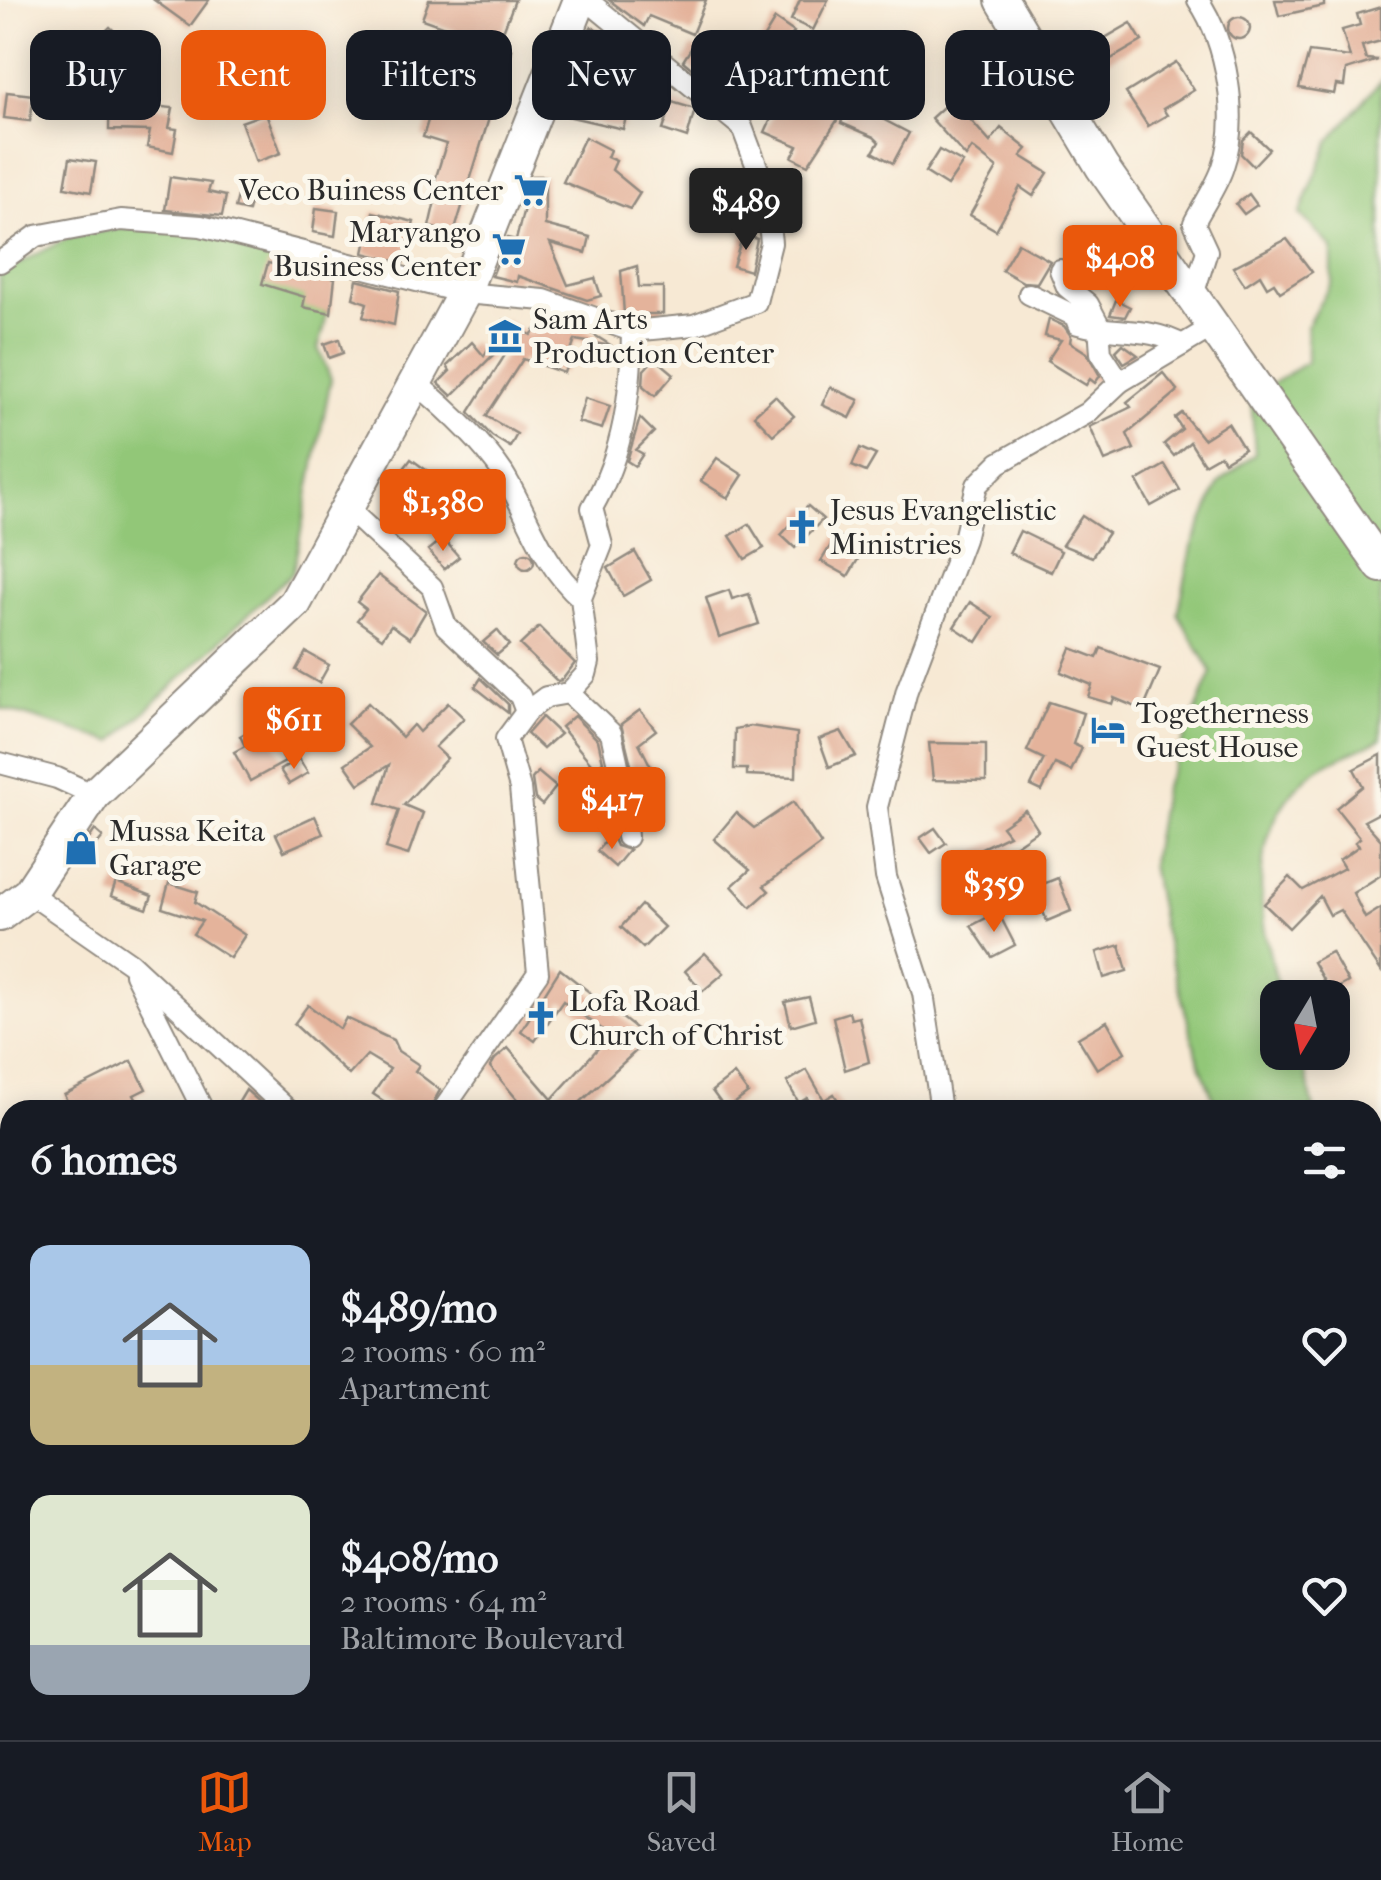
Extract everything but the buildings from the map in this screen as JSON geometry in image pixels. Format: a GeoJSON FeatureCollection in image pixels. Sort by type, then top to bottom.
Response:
{"type":"FeatureCollection","features":[{"type":"Feature","properties":{"kind":"main road"},"geometry":{"type":"LineString","coordinates":[[0,914],[28,893],[94,796],[295,603],[464,293],[584,0]]}},
{"type":"Feature","properties":{"kind":"main road"},"geometry":{"type":"LineString","coordinates":[[1002,0],[1102,167],[1381,566]]}},
{"type":"Feature","properties":{"kind":"street"},"geometry":{"type":"LineString","coordinates":[[0,262],[36,236],[74,225],[120,220],[200,226],[464,293],[544,300],[632,331],[694,325],[756,302],[770,243],[766,190],[742,128],[584,0]]}},
{"type":"Feature","properties":{"kind":"street"},"geometry":{"type":"LineString","coordinates":[[1193,296],[1207,250],[1194,223],[1223,168],[1230,129],[1226,78],[1207,14],[1198,0]]}},
{"type":"Feature","properties":{"kind":"street"},"geometry":{"type":"LineString","coordinates":[[1060,270],[1068,287],[1088,304],[1099,330],[1101,354],[1120,382]]}},
{"type":"Feature","properties":{"kind":"street"},"geometry":{"type":"LineString","coordinates":[[1029,294],[1075,316],[1078,324],[1099,330],[1163,334],[1182,344]]}},
{"type":"Feature","properties":{"kind":"street"},"geometry":{"type":"LineString","coordinates":[[940,1100],[922,993],[886,877],[878,807],[907,690],[964,539],[977,485],[998,463],[1087,413],[1120,382],[1214,326]]}},
{"type":"Feature","properties":{"kind":"street"},"geometry":{"type":"LineString","coordinates":[[451,1100],[538,973],[520,788],[506,739],[526,712],[546,697],[569,693],[586,674],[589,662],[581,598],[602,545],[592,508],[606,484],[630,407],[632,331]]}},
{"type":"Feature","properties":{"kind":"street"},"geometry":{"type":"LineString","coordinates":[[416,383],[484,448],[504,475],[558,578],[581,598]]}},
{"type":"Feature","properties":{"kind":"street"},"geometry":{"type":"LineString","coordinates":[[348,509],[432,587],[446,626],[520,696],[526,712]]}},
{"type":"Feature","properties":{"kind":"street"},"geometry":{"type":"LineString","coordinates":[[569,693],[610,733],[623,788],[627,837]]}},
{"type":"Feature","properties":{"kind":"street"},"geometry":{"type":"LineString","coordinates":[[0,762],[58,778],[94,796]]}},
{"type":"Feature","properties":{"kind":"street"},"geometry":{"type":"LineString","coordinates":[[28,893],[130,963],[277,1100]]}},
{"type":"Feature","properties":{"kind":"street"},"geometry":{"type":"LineString","coordinates":[[130,963],[198,1100]]}},
{"type":"Feature","properties":{"kind":"green space"},"geometry":{"type":"Polygon","coordinates":[[[1381,80],[1381,739],[1305,779],[1285,802],[1264,854],[1262,911],[1277,980],[1260,980],[1260,1070],[1305,1070],[1312,1100],[1214,1100],[1199,1062],[1162,925],[1151,864],[1163,790],[1212,672],[1178,614],[1192,547],[1219,483],[1255,454],[1251,397],[1307,362],[1307,326],[1332,281],[1332,248],[1300,214],[1329,142],[1381,80]]]}},
{"type":"Feature","properties":{"kind":"green space"},"geometry":{"type":"Polygon","coordinates":[[[126,227],[204,229],[313,254],[327,300],[318,348],[331,379],[293,572],[113,742],[0,708],[0,274],[71,236],[126,227]]]}},
{"type":"Feature","properties":{"kind":"place","name":"Veco Buiness Center"},"geometry":{"type":"Point","coordinates":[531,190]}},
{"type":"Feature","properties":{"kind":"place","name":"Maryango Business Center"},"geometry":{"type":"Point","coordinates":[509,249]}},
{"type":"Feature","properties":{"kind":"place","name":"Sam Arts Production Center"},"geometry":{"type":"Point","coordinates":[505,336]}},
{"type":"Feature","properties":{"kind":"place","name":"Jesus Evangelistic Ministries"},"geometry":{"type":"Point","coordinates":[802,527]}},
{"type":"Feature","properties":{"kind":"place","name":"Togetherness Guest House"},"geometry":{"type":"Point","coordinates":[1108,730]}},
{"type":"Feature","properties":{"kind":"place","name":"Mussa Keita Garage"},"geometry":{"type":"Point","coordinates":[81,848]}},
{"type":"Feature","properties":{"kind":"place","name":"Lofa Road Church of Christ"},"geometry":{"type":"Point","coordinates":[541,1018]}}]}
